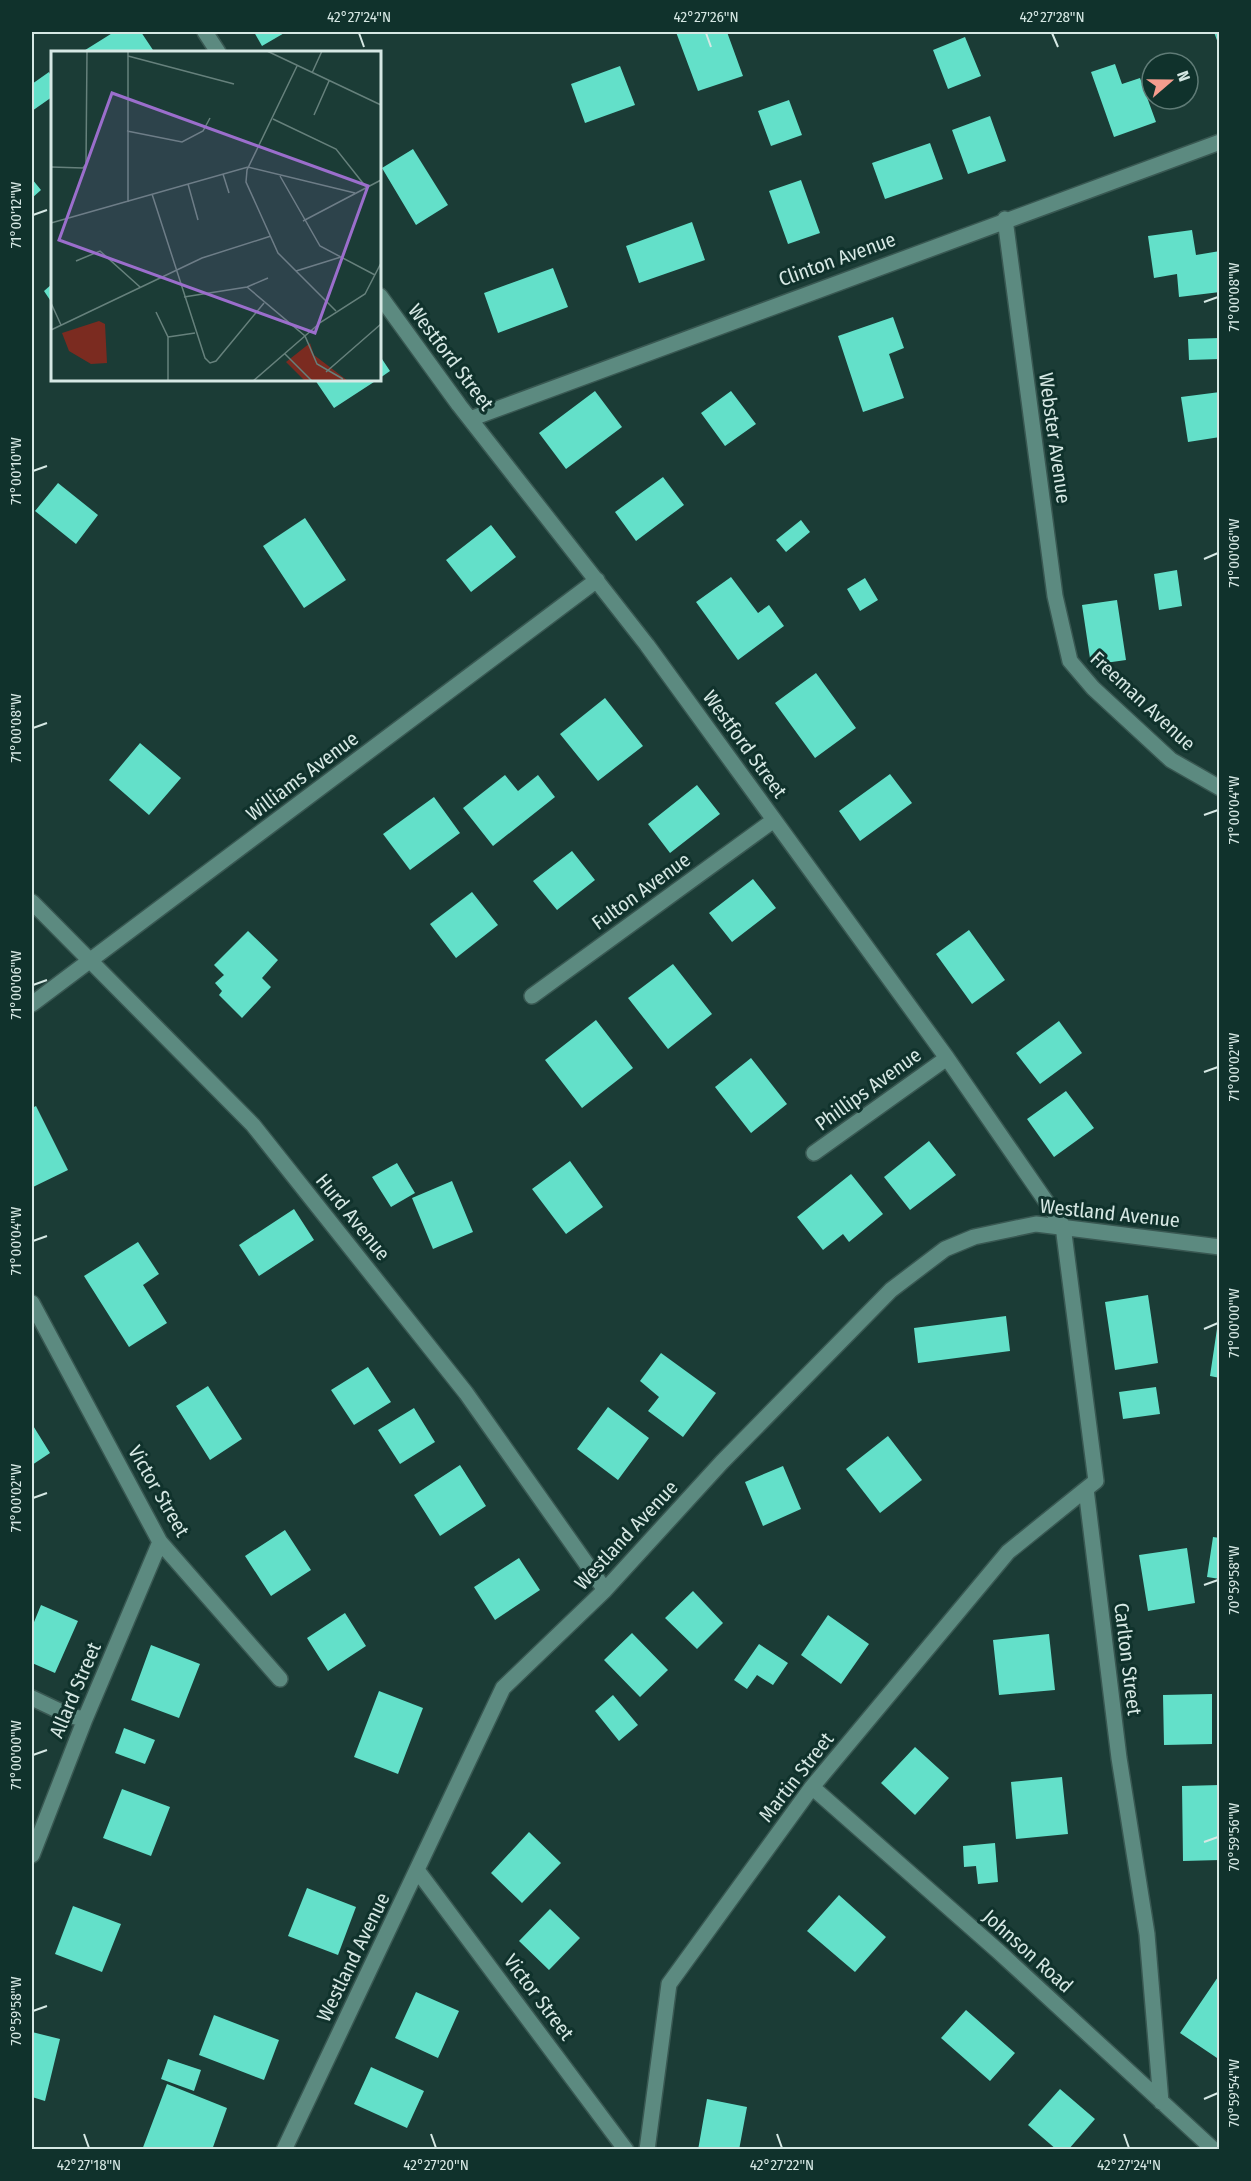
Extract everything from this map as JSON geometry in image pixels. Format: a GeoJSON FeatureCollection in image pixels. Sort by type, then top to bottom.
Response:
{"type":"FeatureCollection","features":[{"type":"Feature","properties":{"kind":"street"},"geometry":{"type":"LineString","coordinates":[[205,32],[217,51]]}},
{"type":"Feature","properties":{"kind":"street","name":"Clinton Avenue"},"geometry":{"type":"LineString","coordinates":[[470,418],[1220,141]]}},
{"type":"Feature","properties":{"kind":"street","name":"Webster Avenue"},"geometry":{"type":"LineString","coordinates":[[1005,219],[1055,596],[1070,661]]}},
{"type":"Feature","properties":{"kind":"street","name":"Westford Street"},"geometry":{"type":"LineString","coordinates":[[381,297],[470,418],[597,580],[774,820],[947,1058],[1063,1226]]}},
{"type":"Feature","properties":{"kind":"street","name":"Williams Avenue"},"geometry":{"type":"LineString","coordinates":[[32,1004],[597,580]]}},
{"type":"Feature","properties":{"kind":"street","name":"Freeman Avenue"},"geometry":{"type":"LineString","coordinates":[[1070,661],[1093,688],[1171,760],[1220,788]]}},
{"type":"Feature","properties":{"kind":"street","name":"Fulton Avenue"},"geometry":{"type":"LineString","coordinates":[[532,996],[774,820]]}},
{"type":"Feature","properties":{"kind":"street","name":"Hurd Avenue"},"geometry":{"type":"LineString","coordinates":[[32,902],[253,1125],[466,1393],[605,1590]]}},
{"type":"Feature","properties":{"kind":"street","name":"Phillips Avenue"},"geometry":{"type":"LineString","coordinates":[[814,1154],[947,1058]]}},
{"type":"Feature","properties":{"kind":"street","name":"Westland Avenue"},"geometry":{"type":"LineString","coordinates":[[284,2150],[503,1688],[605,1590],[722,1462],[891,1290],[945,1250],[974,1237],[1036,1224],[1220,1247]]}},
{"type":"Feature","properties":{"kind":"street","name":"Carlton Street"},"geometry":{"type":"LineString","coordinates":[[1063,1226],[1096,1481],[1086,1489],[1119,1758],[1147,1934],[1161,2102]]}},
{"type":"Feature","properties":{"kind":"street","name":"Victor Street"},"geometry":{"type":"LineString","coordinates":[[32,1303],[160,1542],[280,1679]]}},
{"type":"Feature","properties":{"kind":"street","name":"Martin Street"},"geometry":{"type":"LineString","coordinates":[[647,2150],[669,1984],[812,1786],[1008,1551],[1086,1489]]}},
{"type":"Feature","properties":{"kind":"street","name":"Allard Street"},"geometry":{"type":"LineString","coordinates":[[32,1855],[85,1719],[160,1542]]}},
{"type":"Feature","properties":{"kind":"street"},"geometry":{"type":"LineString","coordinates":[[32,1698],[70,1716],[85,1719]]}},
{"type":"Feature","properties":{"kind":"street","name":"Johnson Road"},"geometry":{"type":"LineString","coordinates":[[812,1786],[1214,2150]]}},
{"type":"Feature","properties":{"kind":"street","name":"Victor Street"},"geometry":{"type":"LineString","coordinates":[[417,1870],[626,2150]]}},
{"type":"Feature","properties":{"kind":"building"},"geometry":{"type":"Polygon","coordinates":[[[114,32],[141,32],[153,50],[151,51],[84,51],[114,32]]]}},
{"type":"Feature","properties":{"kind":"building"},"geometry":{"type":"Polygon","coordinates":[[[254,32],[286,32],[262,46],[254,32]]]}},
{"type":"Feature","properties":{"kind":"building"},"geometry":{"type":"Polygon","coordinates":[[[676,32],[727,32],[743,76],[698,91],[676,32]]]}},
{"type":"Feature","properties":{"kind":"building"},"geometry":{"type":"Polygon","coordinates":[[[1214,32],[1220,32],[1220,46],[1219,46],[1214,32]]]}},
{"type":"Feature","properties":{"kind":"building"},"geometry":{"type":"Polygon","coordinates":[[[965,37],[981,76],[948,89],[933,50],[965,37]]]}},
{"type":"Feature","properties":{"kind":"building"},"geometry":{"type":"Polygon","coordinates":[[[1115,64],[1122,84],[1140,78],[1140,111],[1152,111],[1156,122],[1114,137],[1091,72],[1115,64]]]}},
{"type":"Feature","properties":{"kind":"building"},"geometry":{"type":"Polygon","coordinates":[[[620,66],[635,105],[585,123],[571,84],[620,66]]]}},
{"type":"Feature","properties":{"kind":"building"},"geometry":{"type":"Polygon","coordinates":[[[49,72],[51,98],[32,111],[32,84],[49,72]]]}},
{"type":"Feature","properties":{"kind":"building"},"geometry":{"type":"Polygon","coordinates":[[[789,100],[802,135],[771,146],[758,111],[789,100]]]}},
{"type":"Feature","properties":{"kind":"building"},"geometry":{"type":"Polygon","coordinates":[[[990,116],[1006,161],[968,174],[952,130],[990,116]]]}},
{"type":"Feature","properties":{"kind":"building"},"geometry":{"type":"Polygon","coordinates":[[[930,143],[943,179],[885,199],[872,163],[930,143]]]}},
{"type":"Feature","properties":{"kind":"building"},"geometry":{"type":"Polygon","coordinates":[[[413,149],[448,205],[416,225],[382,168],[413,149]]]}},
{"type":"Feature","properties":{"kind":"building"},"geometry":{"type":"Polygon","coordinates":[[[32,179],[41,190],[32,198],[32,179]]]}},
{"type":"Feature","properties":{"kind":"building"},"geometry":{"type":"Polygon","coordinates":[[[801,180],[820,233],[788,244],[769,191],[801,180]]]}},
{"type":"Feature","properties":{"kind":"building"},"geometry":{"type":"Polygon","coordinates":[[[692,222],[705,260],[639,283],[626,246],[692,222]]]}},
{"type":"Feature","properties":{"kind":"building"},"geometry":{"type":"Polygon","coordinates":[[[1192,230],[1196,255],[1220,251],[1220,292],[1179,297],[1177,274],[1154,278],[1148,236],[1192,230]]]}},
{"type":"Feature","properties":{"kind":"building"},"geometry":{"type":"Polygon","coordinates":[[[553,268],[568,307],[498,333],[484,293],[553,268]]]}},
{"type":"Feature","properties":{"kind":"building"},"geometry":{"type":"Polygon","coordinates":[[[51,285],[51,302],[44,291],[51,285]]]}},
{"type":"Feature","properties":{"kind":"building"},"geometry":{"type":"Polygon","coordinates":[[[893,317],[904,348],[889,354],[904,398],[863,412],[838,336],[893,317]]]}},
{"type":"Feature","properties":{"kind":"building"},"geometry":{"type":"Polygon","coordinates":[[[1220,338],[1220,359],[1189,360],[1188,339],[1220,338]]]}},
{"type":"Feature","properties":{"kind":"building"},"geometry":{"type":"Polygon","coordinates":[[[381,358],[390,371],[381,377],[381,358]]]}},
{"type":"Feature","properties":{"kind":"building"},"geometry":{"type":"Polygon","coordinates":[[[316,381],[375,381],[334,408],[316,381]]]}},
{"type":"Feature","properties":{"kind":"building"},"geometry":{"type":"Polygon","coordinates":[[[595,391],[622,427],[566,469],[539,433],[595,391]]]}},
{"type":"Feature","properties":{"kind":"building"},"geometry":{"type":"Polygon","coordinates":[[[731,391],[756,424],[725,446],[701,413],[731,391]]]}},
{"type":"Feature","properties":{"kind":"building"},"geometry":{"type":"Polygon","coordinates":[[[1220,392],[1220,437],[1188,442],[1181,397],[1220,392]]]}},
{"type":"Feature","properties":{"kind":"building"},"geometry":{"type":"Polygon","coordinates":[[[663,477],[684,505],[636,541],[615,512],[663,477]]]}},
{"type":"Feature","properties":{"kind":"building"},"geometry":{"type":"Polygon","coordinates":[[[58,483],[98,515],[76,544],[35,511],[58,483]]]}},
{"type":"Feature","properties":{"kind":"building"},"geometry":{"type":"Polygon","coordinates":[[[305,518],[346,580],[304,608],[263,546],[305,518]]]}},
{"type":"Feature","properties":{"kind":"building"},"geometry":{"type":"Polygon","coordinates":[[[801,520],[810,532],[786,552],[776,540],[801,520]]]}},
{"type":"Feature","properties":{"kind":"building"},"geometry":{"type":"Polygon","coordinates":[[[491,525],[516,557],[471,592],[446,560],[491,525]]]}},
{"type":"Feature","properties":{"kind":"building"},"geometry":{"type":"Polygon","coordinates":[[[1177,570],[1182,606],[1159,610],[1154,574],[1177,570]]]}},
{"type":"Feature","properties":{"kind":"building"},"geometry":{"type":"Polygon","coordinates":[[[731,577],[758,613],[769,605],[784,626],[738,660],[696,602],[731,577]]]}},
{"type":"Feature","properties":{"kind":"building"},"geometry":{"type":"Polygon","coordinates":[[[865,578],[878,600],[860,611],[847,589],[865,578]]]}},
{"type":"Feature","properties":{"kind":"building"},"geometry":{"type":"Polygon","coordinates":[[[1117,600],[1126,660],[1091,665],[1082,605],[1117,600]]]}},
{"type":"Feature","properties":{"kind":"building"},"geometry":{"type":"Polygon","coordinates":[[[816,673],[856,728],[815,758],[775,703],[816,673]]]}},
{"type":"Feature","properties":{"kind":"building"},"geometry":{"type":"Polygon","coordinates":[[[605,698],[643,746],[598,781],[560,734],[605,698]]]}},
{"type":"Feature","properties":{"kind":"building"},"geometry":{"type":"Polygon","coordinates":[[[140,743],[181,778],[149,815],[109,780],[140,743]]]}},
{"type":"Feature","properties":{"kind":"building"},"geometry":{"type":"Polygon","coordinates":[[[890,774],[912,803],[860,841],[839,811],[890,774]]]}},
{"type":"Feature","properties":{"kind":"building"},"geometry":{"type":"Polygon","coordinates":[[[505,775],[518,791],[538,775],[555,797],[493,846],[463,808],[505,775]]]}},
{"type":"Feature","properties":{"kind":"building"},"geometry":{"type":"Polygon","coordinates":[[[697,785],[720,814],[670,853],[648,824],[697,785]]]}},
{"type":"Feature","properties":{"kind":"building"},"geometry":{"type":"Polygon","coordinates":[[[434,797],[460,833],[410,870],[383,834],[434,797]]]}},
{"type":"Feature","properties":{"kind":"building"},"geometry":{"type":"Polygon","coordinates":[[[572,851],[595,880],[557,910],[533,881],[572,851]]]}},
{"type":"Feature","properties":{"kind":"building"},"geometry":{"type":"Polygon","coordinates":[[[753,879],[776,908],[732,942],[709,913],[753,879]]]}},
{"type":"Feature","properties":{"kind":"building"},"geometry":{"type":"Polygon","coordinates":[[[472,892],[498,925],[456,958],[430,924],[472,892]]]}},
{"type":"Feature","properties":{"kind":"building"},"geometry":{"type":"Polygon","coordinates":[[[969,930],[1005,980],[972,1004],[936,954],[969,930]]]}},
{"type":"Feature","properties":{"kind":"building"},"geometry":{"type":"Polygon","coordinates":[[[248,931],[278,960],[262,978],[271,987],[242,1018],[219,995],[222,991],[215,983],[224,975],[214,965],[248,931]]]}},
{"type":"Feature","properties":{"kind":"building"},"geometry":{"type":"Polygon","coordinates":[[[673,964],[712,1014],[668,1049],[628,998],[673,964]]]}},
{"type":"Feature","properties":{"kind":"building"},"geometry":{"type":"Polygon","coordinates":[[[596,1020],[633,1068],[582,1108],[545,1060],[596,1020]]]}},
{"type":"Feature","properties":{"kind":"building"},"geometry":{"type":"Polygon","coordinates":[[[1059,1021],[1082,1053],[1040,1084],[1016,1053],[1059,1021]]]}},
{"type":"Feature","properties":{"kind":"building"},"geometry":{"type":"Polygon","coordinates":[[[751,1058],[787,1104],[751,1133],[715,1087],[751,1058]]]}},
{"type":"Feature","properties":{"kind":"building"},"geometry":{"type":"Polygon","coordinates":[[[1066,1091],[1094,1128],[1054,1157],[1027,1119],[1066,1091]]]}},
{"type":"Feature","properties":{"kind":"building"},"geometry":{"type":"Polygon","coordinates":[[[36,1106],[68,1170],[33,1187],[32,1108],[36,1106]]]}},
{"type":"Feature","properties":{"kind":"building"},"geometry":{"type":"Polygon","coordinates":[[[929,1141],[956,1175],[910,1210],[884,1177],[929,1141]]]}},
{"type":"Feature","properties":{"kind":"building"},"geometry":{"type":"Polygon","coordinates":[[[570,1161],[603,1207],[566,1234],[532,1189],[570,1161]]]}},
{"type":"Feature","properties":{"kind":"building"},"geometry":{"type":"Polygon","coordinates":[[[397,1163],[415,1193],[391,1207],[372,1177],[397,1163]]]}},
{"type":"Feature","properties":{"kind":"building"},"geometry":{"type":"Polygon","coordinates":[[[851,1174],[883,1214],[849,1242],[843,1234],[823,1250],[797,1217],[851,1174]]]}},
{"type":"Feature","properties":{"kind":"building"},"geometry":{"type":"Polygon","coordinates":[[[452,1181],[473,1232],[433,1249],[412,1198],[452,1181]]]}},
{"type":"Feature","properties":{"kind":"building"},"geometry":{"type":"Polygon","coordinates":[[[294,1209],[314,1240],[259,1276],[239,1245],[294,1209]]]}},
{"type":"Feature","properties":{"kind":"building"},"geometry":{"type":"Polygon","coordinates":[[[138,1242],[159,1274],[143,1285],[167,1323],[129,1347],[84,1276],[138,1242]]]}},
{"type":"Feature","properties":{"kind":"building"},"geometry":{"type":"Polygon","coordinates":[[[1148,1295],[1158,1363],[1115,1370],[1105,1302],[1148,1295]]]}},
{"type":"Feature","properties":{"kind":"building"},"geometry":{"type":"Polygon","coordinates":[[[1006,1316],[1010,1351],[918,1363],[914,1328],[1006,1316]]]}},
{"type":"Feature","properties":{"kind":"building"},"geometry":{"type":"Polygon","coordinates":[[[1218,1322],[1220,1322],[1220,1378],[1210,1376],[1218,1322]]]}},
{"type":"Feature","properties":{"kind":"building"},"geometry":{"type":"Polygon","coordinates":[[[661,1353],[716,1393],[683,1437],[648,1411],[659,1397],[640,1381],[661,1353]]]}},
{"type":"Feature","properties":{"kind":"building"},"geometry":{"type":"Polygon","coordinates":[[[368,1367],[391,1402],[354,1425],[331,1390],[368,1367]]]}},
{"type":"Feature","properties":{"kind":"building"},"geometry":{"type":"Polygon","coordinates":[[[208,1386],[242,1439],[210,1460],[176,1406],[208,1386]]]}},
{"type":"Feature","properties":{"kind":"building"},"geometry":{"type":"Polygon","coordinates":[[[1156,1387],[1160,1414],[1123,1419],[1119,1392],[1156,1387]]]}},
{"type":"Feature","properties":{"kind":"building"},"geometry":{"type":"Polygon","coordinates":[[[608,1407],[649,1438],[618,1480],[577,1449],[608,1407]]]}},
{"type":"Feature","properties":{"kind":"building"},"geometry":{"type":"Polygon","coordinates":[[[414,1408],[435,1442],[400,1464],[378,1430],[414,1408]]]}},
{"type":"Feature","properties":{"kind":"building"},"geometry":{"type":"Polygon","coordinates":[[[32,1424],[50,1453],[32,1465],[32,1424]]]}},
{"type":"Feature","properties":{"kind":"building"},"geometry":{"type":"Polygon","coordinates":[[[888,1436],[922,1480],[880,1513],[846,1469],[888,1436]]]}},
{"type":"Feature","properties":{"kind":"building"},"geometry":{"type":"Polygon","coordinates":[[[460,1465],[486,1506],[440,1536],[414,1495],[460,1465]]]}},
{"type":"Feature","properties":{"kind":"building"},"geometry":{"type":"Polygon","coordinates":[[[783,1466],[801,1509],[763,1526],[745,1482],[783,1466]]]}},
{"type":"Feature","properties":{"kind":"building"},"geometry":{"type":"Polygon","coordinates":[[[285,1530],[311,1570],[271,1596],[245,1556],[285,1530]]]}},
{"type":"Feature","properties":{"kind":"building"},"geometry":{"type":"Polygon","coordinates":[[[1213,1537],[1220,1538],[1220,1579],[1207,1577],[1213,1537]]]}},
{"type":"Feature","properties":{"kind":"building"},"geometry":{"type":"Polygon","coordinates":[[[1187,1548],[1195,1603],[1148,1611],[1139,1555],[1187,1548]]]}},
{"type":"Feature","properties":{"kind":"building"},"geometry":{"type":"Polygon","coordinates":[[[519,1558],[540,1590],[495,1620],[474,1587],[519,1558]]]}},
{"type":"Feature","properties":{"kind":"building"},"geometry":{"type":"Polygon","coordinates":[[[693,1591],[723,1623],[697,1649],[665,1618],[693,1591]]]}},
{"type":"Feature","properties":{"kind":"building"},"geometry":{"type":"Polygon","coordinates":[[[41,1605],[78,1621],[55,1673],[32,1663],[32,1627],[41,1605]]]}},
{"type":"Feature","properties":{"kind":"building"},"geometry":{"type":"Polygon","coordinates":[[[345,1613],[366,1646],[328,1671],[307,1638],[345,1613]]]}},
{"type":"Feature","properties":{"kind":"building"},"geometry":{"type":"Polygon","coordinates":[[[828,1615],[869,1644],[841,1684],[801,1655],[828,1615]]]}},
{"type":"Feature","properties":{"kind":"building"},"geometry":{"type":"Polygon","coordinates":[[[632,1633],[668,1670],[640,1697],[604,1660],[632,1633]]]}},
{"type":"Feature","properties":{"kind":"building"},"geometry":{"type":"Polygon","coordinates":[[[1049,1634],[1055,1690],[999,1695],[993,1640],[1049,1634]]]}},
{"type":"Feature","properties":{"kind":"building"},"geometry":{"type":"Polygon","coordinates":[[[759,1644],[788,1663],[773,1685],[757,1675],[747,1689],[734,1680],[759,1644]]]}},
{"type":"Feature","properties":{"kind":"building"},"geometry":{"type":"Polygon","coordinates":[[[151,1645],[200,1664],[179,1718],[131,1700],[151,1645]]]}},
{"type":"Feature","properties":{"kind":"building"},"geometry":{"type":"Polygon","coordinates":[[[379,1691],[423,1708],[398,1774],[354,1757],[379,1691]]]}},
{"type":"Feature","properties":{"kind":"building"},"geometry":{"type":"Polygon","coordinates":[[[1212,1694],[1212,1744],[1164,1745],[1163,1695],[1212,1694]]]}},
{"type":"Feature","properties":{"kind":"building"},"geometry":{"type":"Polygon","coordinates":[[[613,1695],[638,1725],[619,1741],[595,1711],[613,1695]]]}},
{"type":"Feature","properties":{"kind":"building"},"geometry":{"type":"Polygon","coordinates":[[[124,1728],[155,1740],[145,1764],[115,1753],[124,1728]]]}},
{"type":"Feature","properties":{"kind":"building"},"geometry":{"type":"Polygon","coordinates":[[[915,1747],[949,1778],[915,1815],[881,1783],[915,1747]]]}},
{"type":"Feature","properties":{"kind":"building"},"geometry":{"type":"Polygon","coordinates":[[[1062,1777],[1068,1834],[1016,1839],[1011,1782],[1062,1777]]]}},
{"type":"Feature","properties":{"kind":"building"},"geometry":{"type":"Polygon","coordinates":[[[1220,1785],[1220,1860],[1183,1861],[1182,1786],[1220,1785]]]}},
{"type":"Feature","properties":{"kind":"building"},"geometry":{"type":"Polygon","coordinates":[[[122,1789],[170,1807],[151,1856],[103,1838],[122,1789]]]}},
{"type":"Feature","properties":{"kind":"building"},"geometry":{"type":"Polygon","coordinates":[[[529,1832],[561,1863],[522,1903],[491,1873],[529,1832]]]}},
{"type":"Feature","properties":{"kind":"building"},"geometry":{"type":"Polygon","coordinates":[[[995,1843],[998,1882],[978,1884],[976,1866],[964,1867],[963,1846],[995,1843]]]}},
{"type":"Feature","properties":{"kind":"building"},"geometry":{"type":"Polygon","coordinates":[[[307,1888],[356,1907],[338,1955],[288,1936],[307,1888]]]}},
{"type":"Feature","properties":{"kind":"building"},"geometry":{"type":"Polygon","coordinates":[[[839,1895],[886,1937],[855,1972],[807,1931],[839,1895]]]}},
{"type":"Feature","properties":{"kind":"building"},"geometry":{"type":"Polygon","coordinates":[[[73,1906],[121,1924],[102,1972],[55,1954],[73,1906]]]}},
{"type":"Feature","properties":{"kind":"building"},"geometry":{"type":"Polygon","coordinates":[[[550,1909],[580,1938],[549,1970],[519,1941],[550,1909]]]}},
{"type":"Feature","properties":{"kind":"building"},"geometry":{"type":"Polygon","coordinates":[[[1220,1974],[1220,2060],[1180,2033],[1220,1974]]]}},
{"type":"Feature","properties":{"kind":"building"},"geometry":{"type":"Polygon","coordinates":[[[416,1992],[459,2011],[438,2058],[395,2038],[416,1992]]]}},
{"type":"Feature","properties":{"kind":"building"},"geometry":{"type":"Polygon","coordinates":[[[966,2010],[1015,2053],[990,2081],[941,2038],[966,2010]]]}},
{"type":"Feature","properties":{"kind":"building"},"geometry":{"type":"Polygon","coordinates":[[[214,2015],[279,2040],[264,2080],[199,2055],[214,2015]]]}},
{"type":"Feature","properties":{"kind":"building"},"geometry":{"type":"Polygon","coordinates":[[[32,2032],[60,2039],[45,2101],[32,2097],[32,2032]]]}},
{"type":"Feature","properties":{"kind":"building"},"geometry":{"type":"Polygon","coordinates":[[[168,2059],[201,2070],[194,2091],[161,2079],[168,2059]]]}},
{"type":"Feature","properties":{"kind":"building"},"geometry":{"type":"Polygon","coordinates":[[[371,2067],[424,2091],[407,2128],[354,2104],[371,2067]]]}},
{"type":"Feature","properties":{"kind":"building"},"geometry":{"type":"Polygon","coordinates":[[[167,2084],[227,2108],[212,2150],[142,2150],[167,2084]]]}},
{"type":"Feature","properties":{"kind":"building"},"geometry":{"type":"Polygon","coordinates":[[[1060,2089],[1095,2119],[1068,2150],[1057,2150],[1028,2125],[1060,2089]]]}},
{"type":"Feature","properties":{"kind":"building"},"geometry":{"type":"Polygon","coordinates":[[[707,2099],[747,2107],[739,2150],[698,2150],[707,2099]]]}}]}
